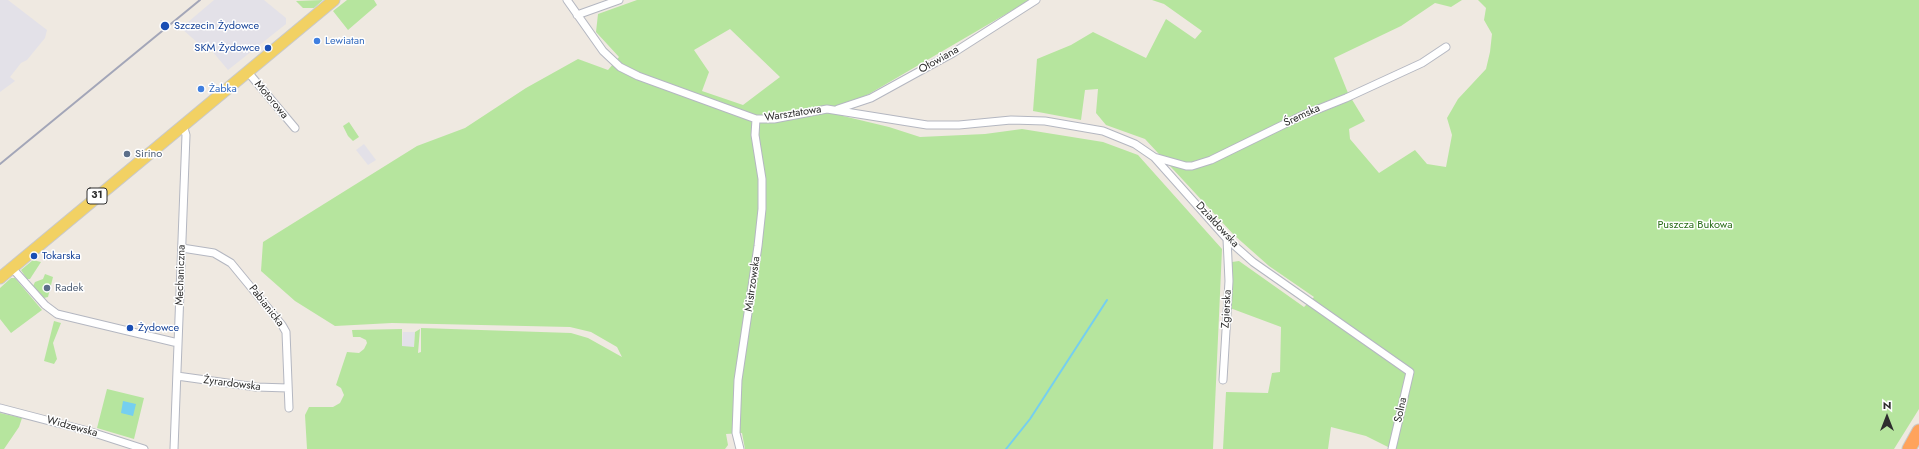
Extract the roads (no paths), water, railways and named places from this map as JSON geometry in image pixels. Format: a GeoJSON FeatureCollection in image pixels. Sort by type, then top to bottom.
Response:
{"type":"FeatureCollection","features":[{"type":"Feature","properties":{"kind":"highway"},"geometry":{"type":"LineString","coordinates":[[1908,449],[1919,431]]}},
{"type":"Feature","properties":{"kind":"main road","name":"31"},"geometry":{"type":"LineString","coordinates":[[0,278],[334,0]]}},
{"type":"Feature","properties":{"kind":"street","name":"Warsztatowa"},"geometry":{"type":"LineString","coordinates":[[567,0],[603,51],[620,67],[638,76],[756,119],[774,119],[818,109],[838,109],[927,125],[959,125],[1011,120]]}},
{"type":"Feature","properties":{"kind":"street"},"geometry":{"type":"LineString","coordinates":[[577,15],[619,0]]}},
{"type":"Feature","properties":{"kind":"street","name":"Ołowiana"},"geometry":{"type":"LineString","coordinates":[[838,109],[871,98],[953,53],[1036,0]]}},
{"type":"Feature","properties":{"kind":"street","name":"Śremska"},"geometry":{"type":"LineString","coordinates":[[1154,157],[1186,166],[1192,166],[1211,160],[1300,116],[1346,98],[1422,63],[1446,47]]}},
{"type":"Feature","properties":{"kind":"street","name":"Motorowa"},"geometry":{"type":"LineString","coordinates":[[247,71],[295,128]]}},
{"type":"Feature","properties":{"kind":"street","name":"Mistrzowska"},"geometry":{"type":"LineString","coordinates":[[740,449],[736,433],[738,380],[759,240],[762,209],[762,179],[755,135],[756,119]]}},
{"type":"Feature","properties":{"kind":"street","name":"Działdowska"},"geometry":{"type":"LineString","coordinates":[[1011,120],[1045,121],[1103,131],[1134,144],[1154,157],[1227,239],[1253,262],[1410,372]]}},
{"type":"Feature","properties":{"kind":"street","name":"Mechaniczna"},"geometry":{"type":"LineString","coordinates":[[174,449],[186,135],[183,125]]}},
{"type":"Feature","properties":{"kind":"street","name":"Zgierska"},"geometry":{"type":"LineString","coordinates":[[1223,380],[1229,281],[1227,239]]}},
{"type":"Feature","properties":{"kind":"street","name":"Pabianicka"},"geometry":{"type":"LineString","coordinates":[[182,248],[203,250],[225,259],[242,275],[282,325],[286,332],[289,408]]}},
{"type":"Feature","properties":{"kind":"street"},"geometry":{"type":"LineString","coordinates":[[12,268],[45,305],[57,314],[178,343]]}},
{"type":"Feature","properties":{"kind":"street","name":"Solna"},"geometry":{"type":"LineString","coordinates":[[1392,449],[1410,372]]}},
{"type":"Feature","properties":{"kind":"street","name":"Żyrardowska"},"geometry":{"type":"LineString","coordinates":[[177,376],[256,387],[288,388]]}},
{"type":"Feature","properties":{"kind":"street","name":"Widzewska"},"geometry":{"type":"LineString","coordinates":[[0,408],[88,431],[144,449]]}},
{"type":"Feature","properties":{"kind":"water"},"geometry":{"type":"Polygon","coordinates":[[[123,401],[136,404],[133,416],[121,413],[123,401]]]}},
{"type":"Feature","properties":{"kind":"waterway"},"geometry":{"type":"LineString","coordinates":[[1006,449],[1030,419],[1107,300]]}},
{"type":"Feature","properties":{"kind":"railway"},"geometry":{"type":"LineString","coordinates":[[0,164],[200,0]]}},
{"type":"Feature","properties":{"kind":"place","name":"Szczecin Żydowce"},"geometry":{"type":"Point","coordinates":[165,26]}},
{"type":"Feature","properties":{"kind":"place","name":"Lewiatan"},"geometry":{"type":"Point","coordinates":[317,41]}},
{"type":"Feature","properties":{"kind":"place","name":"SKM Żydowce"},"geometry":{"type":"Point","coordinates":[268,48]}},
{"type":"Feature","properties":{"kind":"place","name":"Żabka"},"geometry":{"type":"Point","coordinates":[201,89]}},
{"type":"Feature","properties":{"kind":"place","name":"Sirino"},"geometry":{"type":"Point","coordinates":[127,154]}},
{"type":"Feature","properties":{"kind":"place","name":"Tokarska"},"geometry":{"type":"Point","coordinates":[34,256]}},
{"type":"Feature","properties":{"kind":"place","name":"Radek"},"geometry":{"type":"Point","coordinates":[47,288]}},
{"type":"Feature","properties":{"kind":"place","name":"Żydowce"},"geometry":{"type":"Point","coordinates":[130,328]}},
{"type":"Feature","properties":{"kind":"park label","name":"Puszcza Bukowa"},"geometry":{"type":"Point","coordinates":[1695,225]}}]}
